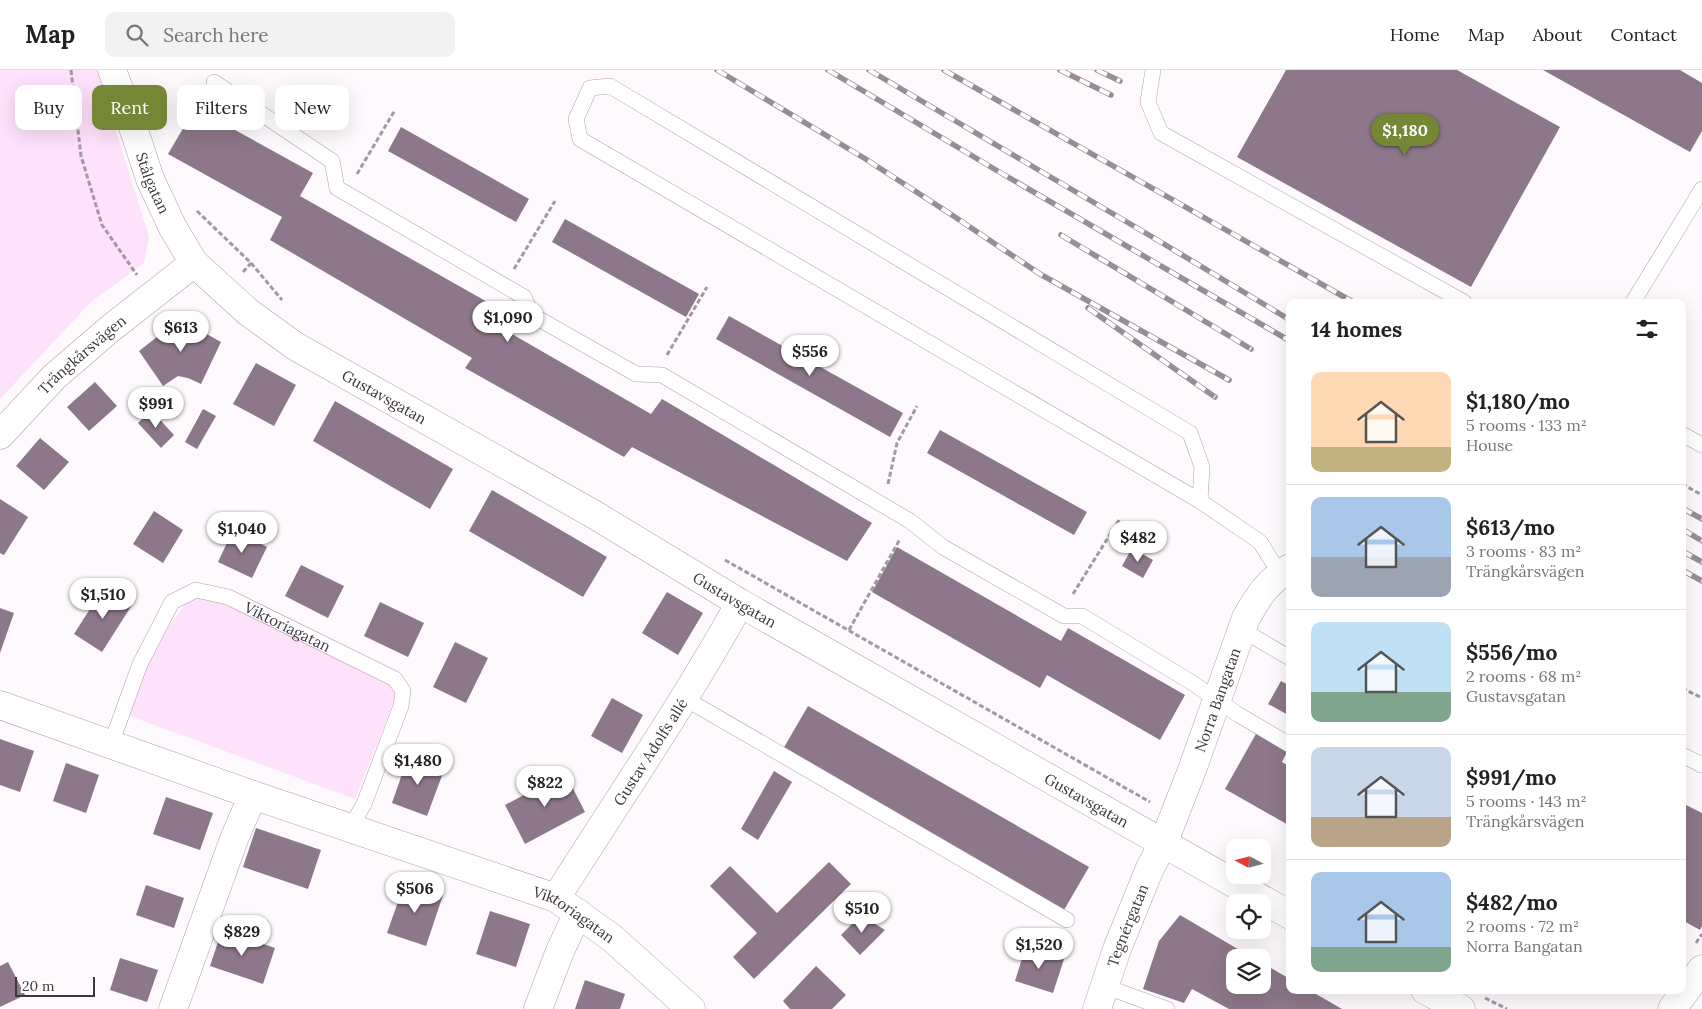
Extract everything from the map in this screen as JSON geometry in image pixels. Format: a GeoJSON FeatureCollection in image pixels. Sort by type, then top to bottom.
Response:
{"type":"FeatureCollection","features":[{"type":"Feature","properties":{"kind":"street","name":"Stålgatan"},"geometry":{"type":"LineString","coordinates":[[112,70],[150,179],[173,228],[194,263]]}},
{"type":"Feature","properties":{"kind":"street","name":"Trängkårsvägen"},"geometry":{"type":"LineString","coordinates":[[0,436],[54,377],[111,328],[194,263]]}},
{"type":"Feature","properties":{"kind":"street","name":"Gustavsgatan"},"geometry":{"type":"LineString","coordinates":[[194,263],[248,312],[295,346],[596,515],[740,603],[1286,913]]}},
{"type":"Feature","properties":{"kind":"street","name":"Norra Bangatan"},"geometry":{"type":"LineString","coordinates":[[1163,844],[1218,700],[1246,618],[1257,598],[1274,578],[1286,574]]}},
{"type":"Feature","properties":{"kind":"street","name":"Gustav Adolfs allé"},"geometry":{"type":"LineString","coordinates":[[538,1009],[560,951],[567,906],[656,745],[740,603]]}},
{"type":"Feature","properties":{"kind":"street","name":"Viktoriagatan"},"geometry":{"type":"LineString","coordinates":[[0,705],[567,906],[612,938],[691,1009]]}},
{"type":"Feature","properties":{"kind":"street"},"geometry":{"type":"LineString","coordinates":[[173,1009],[234,839],[253,795]]}},
{"type":"Feature","properties":{"kind":"street","name":"Tegnérgatan"},"geometry":{"type":"LineString","coordinates":[[1101,998],[1117,949],[1150,868],[1163,844]]}},
{"type":"Feature","properties":{"kind":"street"},"geometry":{"type":"LineString","coordinates":[[1686,990],[1702,969]]}},
{"type":"Feature","properties":{"kind":"street"},"geometry":{"type":"LineString","coordinates":[[1440,994],[1470,1002]]}},
{"type":"Feature","properties":{"kind":"street"},"geometry":{"type":"LineString","coordinates":[[1672,1009],[1683,994]]}},
{"type":"Feature","properties":{"kind":"lane"},"geometry":{"type":"LineString","coordinates":[[1153,70],[1148,102],[1161,133],[1459,299]]}},
{"type":"Feature","properties":{"kind":"lane"},"geometry":{"type":"LineString","coordinates":[[214,82],[332,161],[337,188],[524,297],[532,315],[636,374],[662,375],[883,504],[910,521],[943,547],[1064,616],[1082,616],[1218,700],[1239,716],[1286,743]]}},
{"type":"Feature","properties":{"kind":"lane"},"geometry":{"type":"LineString","coordinates":[[1200,501],[1202,467],[1190,433],[610,86],[590,88],[576,119],[580,139],[1200,501],[1260,542],[1286,573]]}},
{"type":"Feature","properties":{"kind":"lane"},"geometry":{"type":"LineString","coordinates":[[1635,299],[1702,189]]}},
{"type":"Feature","properties":{"kind":"lane"},"geometry":{"type":"LineString","coordinates":[[1686,436],[1702,445]]}},
{"type":"Feature","properties":{"kind":"lane","name":"Viktoriagatan"},"geometry":{"type":"LineString","coordinates":[[111,744],[140,664],[172,602],[196,590],[228,597],[395,679],[403,691],[401,706],[364,804],[350,828]]}},
{"type":"Feature","properties":{"kind":"lane"},"geometry":{"type":"LineString","coordinates":[[1242,630],[1286,656]]}},
{"type":"Feature","properties":{"kind":"lane"},"geometry":{"type":"LineString","coordinates":[[684,698],[1066,920]]}},
{"type":"Feature","properties":{"kind":"lane"},"geometry":{"type":"LineString","coordinates":[[1686,757],[1702,765]]}},
{"type":"Feature","properties":{"kind":"lane"},"geometry":{"type":"LineString","coordinates":[[1101,998],[1167,1009]]}},
{"type":"Feature","properties":{"kind":"path"},"geometry":{"type":"LineString","coordinates":[[71,70],[81,156],[102,225],[152,296]]}},
{"type":"Feature","properties":{"kind":"path"},"geometry":{"type":"LineString","coordinates":[[346,193],[395,110]]}},
{"type":"Feature","properties":{"kind":"path"},"geometry":{"type":"LineString","coordinates":[[504,285],[555,201]]}},
{"type":"Feature","properties":{"kind":"path"},"geometry":{"type":"LineString","coordinates":[[196,210],[251,264],[280,298]]}},
{"type":"Feature","properties":{"kind":"path"},"geometry":{"type":"LineString","coordinates":[[655,374],[707,287]]}},
{"type":"Feature","properties":{"kind":"path"},"geometry":{"type":"LineString","coordinates":[[883,504],[897,443],[917,406]]}},
{"type":"Feature","properties":{"kind":"path"},"geometry":{"type":"LineString","coordinates":[[1686,486],[1702,495]]}},
{"type":"Feature","properties":{"kind":"path"},"geometry":{"type":"LineString","coordinates":[[1060,614],[1119,520]]}},
{"type":"Feature","properties":{"kind":"path"},"geometry":{"type":"LineString","coordinates":[[849,630],[910,521]]}},
{"type":"Feature","properties":{"kind":"path"},"geometry":{"type":"LineString","coordinates":[[1686,690],[1702,698]]}},
{"type":"Feature","properties":{"kind":"path"},"geometry":{"type":"LineString","coordinates":[[1470,1002],[1507,1009]]}},
{"type":"Feature","properties":{"kind":"shaded area"},"geometry":{"type":"Polygon","coordinates":[[[0,70],[97,70],[102,85],[92,85],[92,130],[116,130],[149,237],[144,263],[92,301],[0,399],[0,70]]]}},
{"type":"Feature","properties":{"kind":"shaded area"},"geometry":{"type":"Polygon","coordinates":[[[200,586],[399,689],[355,799],[130,716],[147,654],[200,586]]]}},
{"type":"Feature","properties":{"kind":"building"},"geometry":{"type":"Polygon","coordinates":[[[1286,70],[1457,70],[1560,127],[1471,287],[1237,157],[1286,70]]]}},
{"type":"Feature","properties":{"kind":"building"},"geometry":{"type":"Polygon","coordinates":[[[1543,70],[1680,70],[1702,83],[1702,131],[1690,152],[1543,70]]]}},
{"type":"Feature","properties":{"kind":"building"},"geometry":{"type":"Polygon","coordinates":[[[401,127],[529,199],[516,222],[388,151],[401,127]]]}},
{"type":"Feature","properties":{"kind":"building"},"geometry":{"type":"Polygon","coordinates":[[[182,130],[235,130],[313,173],[300,196],[505,312],[498,326],[651,414],[662,399],[872,523],[847,561],[632,447],[624,457],[465,368],[472,358],[270,240],[282,217],[168,154],[182,130]]]}},
{"type":"Feature","properties":{"kind":"building"},"geometry":{"type":"Polygon","coordinates":[[[565,219],[699,294],[686,317],[552,242],[565,219]]]}},
{"type":"Feature","properties":{"kind":"building"},"geometry":{"type":"Polygon","coordinates":[[[729,316],[903,413],[890,437],[716,339],[729,316]]]}},
{"type":"Feature","properties":{"kind":"building"},"geometry":{"type":"Polygon","coordinates":[[[180,319],[221,342],[201,384],[178,376],[163,386],[139,351],[180,319]]]}},
{"type":"Feature","properties":{"kind":"building"},"geometry":{"type":"Polygon","coordinates":[[[256,363],[296,385],[274,426],[233,404],[256,363]]]}},
{"type":"Feature","properties":{"kind":"building"},"geometry":{"type":"Polygon","coordinates":[[[95,382],[117,406],[89,431],[67,407],[95,382]]]}},
{"type":"Feature","properties":{"kind":"building"},"geometry":{"type":"Polygon","coordinates":[[[335,401],[453,469],[430,509],[313,441],[335,401]]]}},
{"type":"Feature","properties":{"kind":"building"},"geometry":{"type":"Polygon","coordinates":[[[203,409],[216,416],[197,449],[185,442],[203,409]]]}},
{"type":"Feature","properties":{"kind":"building"},"geometry":{"type":"Polygon","coordinates":[[[151,410],[174,435],[161,448],[138,423],[151,410]]]}},
{"type":"Feature","properties":{"kind":"building"},"geometry":{"type":"Polygon","coordinates":[[[940,430],[1087,512],[1074,535],[927,453],[940,430]]]}},
{"type":"Feature","properties":{"kind":"building"},"geometry":{"type":"Polygon","coordinates":[[[40,438],[69,462],[44,490],[16,466],[40,438]]]}},
{"type":"Feature","properties":{"kind":"building"},"geometry":{"type":"Polygon","coordinates":[[[492,490],[607,557],[583,597],[469,531],[492,490]]]}},
{"type":"Feature","properties":{"kind":"building"},"geometry":{"type":"Polygon","coordinates":[[[0,499],[28,517],[4,555],[0,553],[0,499]]]}},
{"type":"Feature","properties":{"kind":"building"},"geometry":{"type":"Polygon","coordinates":[[[154,511],[183,530],[163,563],[133,544],[154,511]]]}},
{"type":"Feature","properties":{"kind":"building"},"geometry":{"type":"Polygon","coordinates":[[[233,530],[267,547],[252,578],[218,562],[233,530]]]}},
{"type":"Feature","properties":{"kind":"building"},"geometry":{"type":"Polygon","coordinates":[[[897,547],[1061,641],[1068,628],[1185,695],[1160,740],[1047,675],[1040,688],[872,592],[897,547]]]}},
{"type":"Feature","properties":{"kind":"building"},"geometry":{"type":"Polygon","coordinates":[[[1132,548],[1153,560],[1143,578],[1122,566],[1132,548]]]}},
{"type":"Feature","properties":{"kind":"building"},"geometry":{"type":"Polygon","coordinates":[[[301,565],[344,586],[328,618],[285,596],[301,565]]]}},
{"type":"Feature","properties":{"kind":"building"},"geometry":{"type":"Polygon","coordinates":[[[104,587],[132,605],[102,652],[74,634],[104,587]]]}},
{"type":"Feature","properties":{"kind":"building"},"geometry":{"type":"Polygon","coordinates":[[[667,592],[703,613],[678,655],[642,633],[667,592]]]}},
{"type":"Feature","properties":{"kind":"building"},"geometry":{"type":"Polygon","coordinates":[[[380,602],[424,623],[408,657],[364,636],[380,602]]]}},
{"type":"Feature","properties":{"kind":"building"},"geometry":{"type":"Polygon","coordinates":[[[0,608],[14,613],[0,653],[0,608]]]}},
{"type":"Feature","properties":{"kind":"building"},"geometry":{"type":"Polygon","coordinates":[[[455,642],[488,658],[466,703],[433,687],[455,642]]]}},
{"type":"Feature","properties":{"kind":"building"},"geometry":{"type":"Polygon","coordinates":[[[1281,681],[1286,684],[1286,714],[1268,704],[1281,681]]]}},
{"type":"Feature","properties":{"kind":"building"},"geometry":{"type":"Polygon","coordinates":[[[612,698],[643,715],[622,753],[591,736],[612,698]]]}},
{"type":"Feature","properties":{"kind":"building"},"geometry":{"type":"Polygon","coordinates":[[[808,706],[1089,867],[1064,910],[783,749],[808,706]]]}},
{"type":"Feature","properties":{"kind":"building"},"geometry":{"type":"Polygon","coordinates":[[[1257,732],[1286,746],[1286,754],[1282,762],[1286,764],[1286,824],[1225,789],[1257,732]]]}},
{"type":"Feature","properties":{"kind":"building"},"geometry":{"type":"Polygon","coordinates":[[[0,739],[34,751],[20,792],[0,785],[0,739]]]}},
{"type":"Feature","properties":{"kind":"building"},"geometry":{"type":"Polygon","coordinates":[[[408,757],[444,770],[427,816],[392,803],[408,757]]]}},
{"type":"Feature","properties":{"kind":"building"},"geometry":{"type":"Polygon","coordinates":[[[66,763],[99,775],[86,813],[53,801],[66,763]]]}},
{"type":"Feature","properties":{"kind":"building"},"geometry":{"type":"Polygon","coordinates":[[[774,771],[792,782],[758,840],[741,829],[774,771]]]}},
{"type":"Feature","properties":{"kind":"building"},"geometry":{"type":"Polygon","coordinates":[[[565,773],[585,812],[525,844],[505,805],[565,773]]]}},
{"type":"Feature","properties":{"kind":"building"},"geometry":{"type":"Polygon","coordinates":[[[166,797],[213,813],[200,850],[153,834],[166,797]]]}},
{"type":"Feature","properties":{"kind":"building"},"geometry":{"type":"Polygon","coordinates":[[[1686,805],[1702,813],[1702,926],[1700,930],[1686,922],[1686,805]]]}},
{"type":"Feature","properties":{"kind":"building"},"geometry":{"type":"Polygon","coordinates":[[[256,828],[321,850],[308,889],[243,867],[256,828]]]}},
{"type":"Feature","properties":{"kind":"building"},"geometry":{"type":"Polygon","coordinates":[[[829,862],[851,884],[754,979],[733,957],[757,933],[710,886],[730,866],[777,913],[829,862]]]}},
{"type":"Feature","properties":{"kind":"building"},"geometry":{"type":"Polygon","coordinates":[[[405,882],[443,895],[426,946],[387,933],[405,882]]]}},
{"type":"Feature","properties":{"kind":"building"},"geometry":{"type":"Polygon","coordinates":[[[146,885],[184,898],[174,928],[136,915],[146,885]]]}},
{"type":"Feature","properties":{"kind":"building"},"geometry":{"type":"Polygon","coordinates":[[[490,911],[530,924],[516,967],[476,954],[490,911]]]}},
{"type":"Feature","properties":{"kind":"building"},"geometry":{"type":"Polygon","coordinates":[[[861,915],[885,930],[860,955],[841,935],[861,915]]]}},
{"type":"Feature","properties":{"kind":"building"},"geometry":{"type":"Polygon","coordinates":[[[1180,915],[1238,949],[1226,949],[1226,994],[1271,994],[1271,968],[1286,977],[1286,994],[1316,994],[1342,1009],[1229,1009],[1192,989],[1184,1003],[1143,989],[1159,941],[1180,915]]]}},
{"type":"Feature","properties":{"kind":"building"},"geometry":{"type":"Polygon","coordinates":[[[222,930],[275,948],[263,984],[210,966],[222,930]]]}},
{"type":"Feature","properties":{"kind":"building"},"geometry":{"type":"Polygon","coordinates":[[[1026,946],[1064,959],[1053,993],[1015,981],[1026,946]]]}},
{"type":"Feature","properties":{"kind":"building"},"geometry":{"type":"Polygon","coordinates":[[[120,958],[158,970],[147,1002],[110,990],[120,958]]]}},
{"type":"Feature","properties":{"kind":"building"},"geometry":{"type":"Polygon","coordinates":[[[8,962],[25,995],[0,1007],[0,966],[8,962]]]}},
{"type":"Feature","properties":{"kind":"building"},"geometry":{"type":"Polygon","coordinates":[[[816,966],[846,995],[832,1009],[790,1009],[783,1001],[816,966]]]}},
{"type":"Feature","properties":{"kind":"building"},"geometry":{"type":"Polygon","coordinates":[[[585,980],[625,994],[620,1009],[575,1009],[585,980]]]}},
{"type":"Feature","properties":{"kind":"railway"},"geometry":{"type":"LineString","coordinates":[[717,70],[864,158],[1040,274],[1229,380]]}},
{"type":"Feature","properties":{"kind":"railway"},"geometry":{"type":"LineString","coordinates":[[828,70],[1286,339]]}},
{"type":"Feature","properties":{"kind":"railway"},"geometry":{"type":"LineString","coordinates":[[869,70],[1286,318]]}},
{"type":"Feature","properties":{"kind":"railway"},"geometry":{"type":"LineString","coordinates":[[944,70],[1348,299]]}},
{"type":"Feature","properties":{"kind":"railway"},"geometry":{"type":"LineString","coordinates":[[1060,70],[1111,95]]}},
{"type":"Feature","properties":{"kind":"railway"},"geometry":{"type":"LineString","coordinates":[[1097,70],[1120,81]]}},
{"type":"Feature","properties":{"kind":"railway"},"geometry":{"type":"LineString","coordinates":[[1061,235],[1251,349]]}},
{"type":"Feature","properties":{"kind":"railway"},"geometry":{"type":"LineString","coordinates":[[1088,308],[1215,397]]}},
{"type":"Feature","properties":{"kind":"railway"},"geometry":{"type":"LineString","coordinates":[[1686,510],[1702,519]]}},
{"type":"Feature","properties":{"kind":"railway"},"geometry":{"type":"LineString","coordinates":[[1686,531],[1702,541]]}},
{"type":"Feature","properties":{"kind":"railway"},"geometry":{"type":"LineString","coordinates":[[1686,553],[1702,562]]}},
{"type":"Feature","properties":{"kind":"railway"},"geometry":{"type":"LineString","coordinates":[[1686,572],[1702,581]]}}]}
